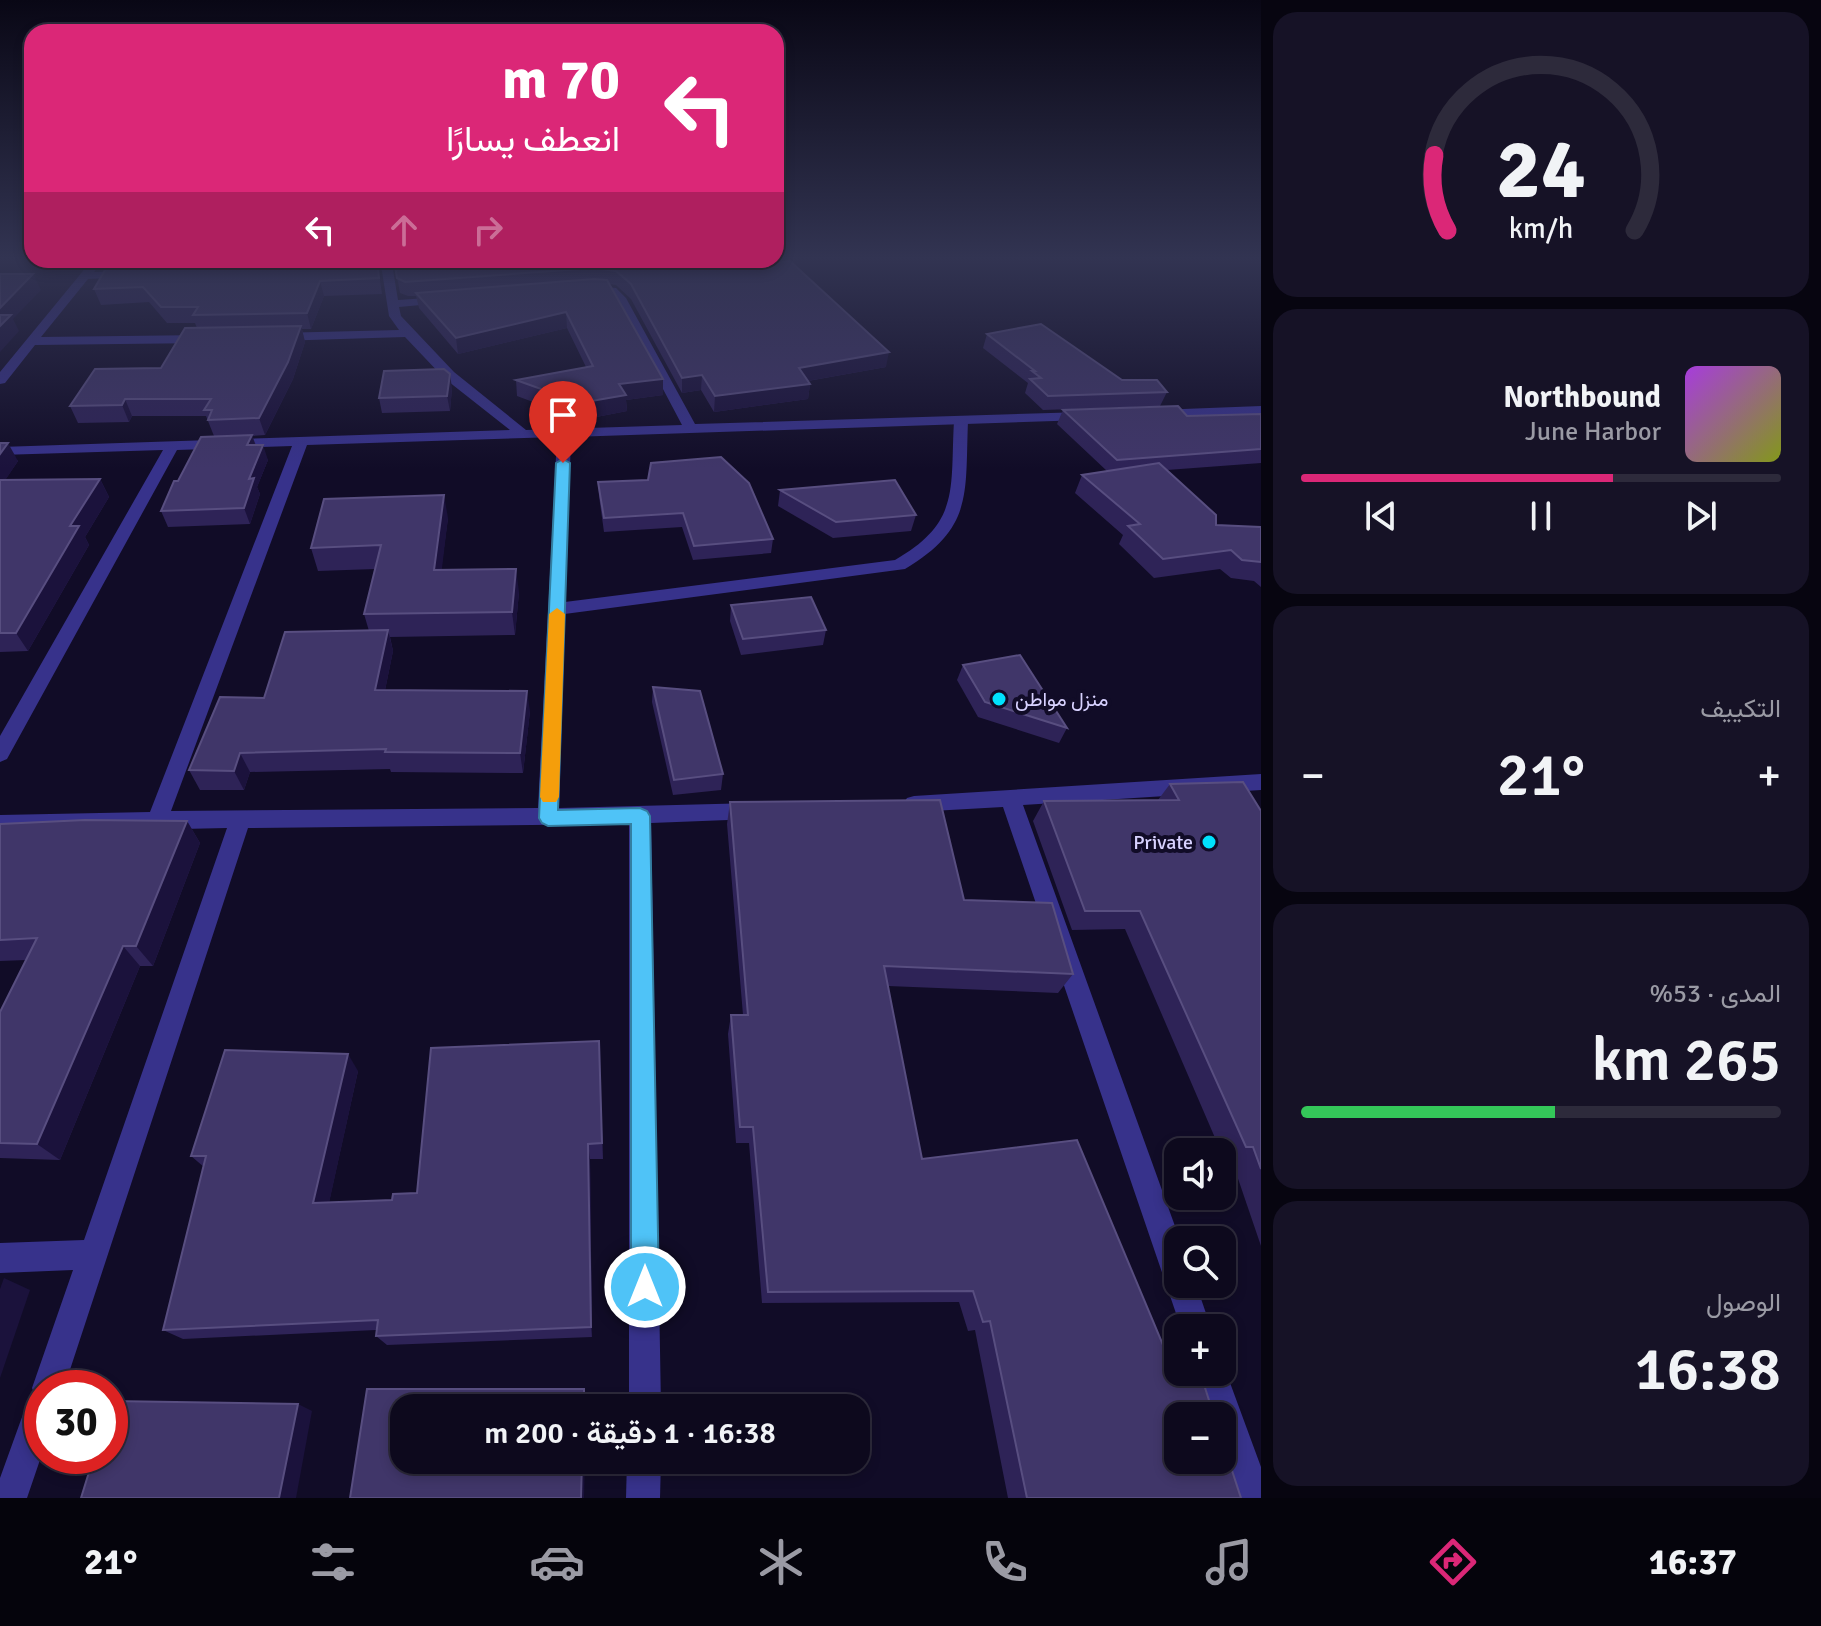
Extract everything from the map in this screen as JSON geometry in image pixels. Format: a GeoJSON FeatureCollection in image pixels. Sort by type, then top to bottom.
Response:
{"type":"FeatureCollection","features":[{"type":"Feature","properties":{"kind":"street"},"geometry":{"type":"LineString","coordinates":[[0,380],[43,329]]}},
{"type":"Feature","properties":{"kind":"street"},"geometry":{"type":"LineString","coordinates":[[404,329],[449,375],[524,435]]}},
{"type":"Feature","properties":{"kind":"street"},"geometry":{"type":"LineString","coordinates":[[636,329],[691,429]]}},
{"type":"Feature","properties":{"kind":"street"},"geometry":{"type":"LineString","coordinates":[[257,337],[407,333]]}},
{"type":"Feature","properties":{"kind":"street"},"geometry":{"type":"LineString","coordinates":[[33,341],[213,339]]}},
{"type":"Feature","properties":{"kind":"street"},"geometry":{"type":"LineString","coordinates":[[1135,415],[1261,410]]}},
{"type":"Feature","properties":{"kind":"street"},"geometry":{"type":"LineString","coordinates":[[0,451],[1103,416]]}},
{"type":"Feature","properties":{"kind":"street"},"geometry":{"type":"LineString","coordinates":[[557,609],[899,565],[926,549],[947,526],[955,502],[961,421]]}},
{"type":"Feature","properties":{"kind":"street"},"geometry":{"type":"LineString","coordinates":[[548,818],[564,433]]}},
{"type":"Feature","properties":{"kind":"street"},"geometry":{"type":"LineString","coordinates":[[158,818],[301,442]]}},
{"type":"Feature","properties":{"kind":"street"},"geometry":{"type":"LineString","coordinates":[[0,754],[172,446]]}},
{"type":"Feature","properties":{"kind":"street"},"geometry":{"type":"LineString","coordinates":[[888,805],[1011,800],[1261,782]]}},
{"type":"Feature","properties":{"kind":"street"},"geometry":{"type":"LineString","coordinates":[[1011,800],[1164,1237]]}},
{"type":"Feature","properties":{"kind":"street"},"geometry":{"type":"LineString","coordinates":[[0,824],[158,818],[548,818],[779,810]]}},
{"type":"Feature","properties":{"kind":"street"},"geometry":{"type":"LineString","coordinates":[[640,816],[645,1394]]}},
{"type":"Feature","properties":{"kind":"street"},"geometry":{"type":"LineString","coordinates":[[54,1370],[241,818]]}},
{"type":"Feature","properties":{"kind":"street"},"geometry":{"type":"LineString","coordinates":[[0,1258],[95,1254]]}},
{"type":"Feature","properties":{"kind":"street"},"geometry":{"type":"LineString","coordinates":[[1216,1386],[1255,1484]]}},
{"type":"Feature","properties":{"kind":"street"},"geometry":{"type":"LineString","coordinates":[[10,1498],[24,1458]]}},
{"type":"Feature","properties":{"kind":"street"},"geometry":{"type":"LineString","coordinates":[[643,1498],[644,1474]]}},
{"type":"Feature","properties":{"kind":"building"},"geometry":{"type":"Polygon","coordinates":[[[184,329],[300,329],[288,362],[259,418],[208,420],[212,410],[204,410],[211,399],[125,399],[122,405],[70,406],[95,369],[161,368],[184,329]]]}},
{"type":"Feature","properties":{"kind":"building"},"geometry":{"type":"Polygon","coordinates":[[[448,329],[494,329],[456,338],[448,329]]]}},
{"type":"Feature","properties":{"kind":"building"},"geometry":{"type":"Polygon","coordinates":[[[574,329],[635,329],[663,379],[619,384],[626,395],[580,403],[516,380],[593,366],[574,329]]]}},
{"type":"Feature","properties":{"kind":"building"},"geometry":{"type":"Polygon","coordinates":[[[655,329],[864,329],[889,352],[799,368],[810,384],[715,396],[702,375],[682,378],[655,329]]]}},
{"type":"Feature","properties":{"kind":"building"},"geometry":{"type":"Polygon","coordinates":[[[1015,329],[1048,329],[1122,380],[1157,380],[1167,392],[1048,396],[1030,379],[1041,378],[1032,371],[1035,371],[987,334],[1015,329]]]}},
{"type":"Feature","properties":{"kind":"building"},"geometry":{"type":"Polygon","coordinates":[[[444,369],[450,374],[447,396],[379,398],[384,371],[444,369]]]}},
{"type":"Feature","properties":{"kind":"building"},"geometry":{"type":"Polygon","coordinates":[[[1178,406],[1187,416],[1261,414],[1261,449],[1117,460],[1063,410],[1178,406]]]}},
{"type":"Feature","properties":{"kind":"building"},"geometry":{"type":"Polygon","coordinates":[[[252,435],[247,445],[263,445],[249,479],[254,478],[244,508],[161,511],[174,481],[178,481],[201,437],[252,435]]]}},
{"type":"Feature","properties":{"kind":"building"},"geometry":{"type":"Polygon","coordinates":[[[0,443],[8,443],[0,454],[0,443]]]}},
{"type":"Feature","properties":{"kind":"building"},"geometry":{"type":"Polygon","coordinates":[[[721,457],[749,483],[773,539],[694,546],[683,513],[604,518],[598,482],[648,480],[651,463],[721,457]]]}},
{"type":"Feature","properties":{"kind":"building"},"geometry":{"type":"Polygon","coordinates":[[[1159,463],[1216,515],[1216,525],[1261,527],[1261,562],[1242,560],[1231,550],[1163,559],[1128,526],[1140,524],[1082,475],[1159,463]]]}},
{"type":"Feature","properties":{"kind":"building"},"geometry":{"type":"Polygon","coordinates":[[[100,479],[70,526],[79,526],[16,633],[0,633],[0,480],[100,479]]]}},
{"type":"Feature","properties":{"kind":"building"},"geometry":{"type":"Polygon","coordinates":[[[895,480],[916,515],[836,522],[780,490],[895,480]]]}},
{"type":"Feature","properties":{"kind":"building"},"geometry":{"type":"Polygon","coordinates":[[[444,495],[434,570],[516,569],[512,612],[364,614],[381,545],[311,548],[324,499],[444,495]]]}},
{"type":"Feature","properties":{"kind":"building"},"geometry":{"type":"Polygon","coordinates":[[[811,597],[826,630],[743,639],[731,605],[811,597]]]}},
{"type":"Feature","properties":{"kind":"building"},"geometry":{"type":"Polygon","coordinates":[[[388,630],[375,690],[527,691],[520,753],[385,752],[386,749],[240,753],[234,771],[189,770],[220,697],[264,698],[285,632],[388,630]]]}},
{"type":"Feature","properties":{"kind":"building"},"geometry":{"type":"Polygon","coordinates":[[[1020,655],[1067,728],[985,702],[963,665],[1020,655]]]}},
{"type":"Feature","properties":{"kind":"building"},"geometry":{"type":"Polygon","coordinates":[[[653,687],[700,691],[723,774],[674,780],[653,687]]]}},
{"type":"Feature","properties":{"kind":"building"},"geometry":{"type":"Polygon","coordinates":[[[1243,782],[1261,811],[1261,1169],[1253,1147],[1246,1147],[1140,911],[1085,911],[1044,801],[1179,800],[1170,784],[1243,782]]]}},
{"type":"Feature","properties":{"kind":"building"},"geometry":{"type":"Polygon","coordinates":[[[940,800],[964,900],[1052,903],[1073,974],[884,966],[922,1159],[1077,1140],[1164,1345],[1164,1386],[1204,1386],[1210,1402],[1164,1402],[1164,1474],[1233,1474],[1241,1498],[1027,1498],[990,1321],[983,1322],[973,1291],[768,1292],[753,1127],[740,1127],[731,1015],[748,1015],[730,802],[940,800]]]}},
{"type":"Feature","properties":{"kind":"building"},"geometry":{"type":"Polygon","coordinates":[[[85,820],[187,821],[136,946],[123,946],[37,1144],[0,1143],[0,1012],[37,938],[0,940],[0,824],[85,820]]]}},
{"type":"Feature","properties":{"kind":"building"},"geometry":{"type":"Polygon","coordinates":[[[599,1041],[602,1143],[588,1144],[591,1327],[376,1336],[378,1320],[163,1330],[206,1156],[191,1156],[225,1050],[348,1054],[313,1203],[392,1200],[393,1194],[417,1193],[431,1048],[599,1041]]]}},
{"type":"Feature","properties":{"kind":"building"},"geometry":{"type":"Polygon","coordinates":[[[367,1389],[584,1389],[584,1394],[390,1394],[390,1474],[582,1474],[581,1498],[350,1498],[367,1389]]]}},
{"type":"Feature","properties":{"kind":"building"},"geometry":{"type":"Polygon","coordinates":[[[128,1401],[298,1404],[279,1498],[81,1498],[88,1474],[128,1474],[128,1401]]]}},
{"type":"Feature","properties":{"kind":"slow traffic"},"geometry":{"type":"LineString","coordinates":[[549,797],[557,614]]}},
{"type":"Feature","properties":{"kind":"place","name":"منزل مواطن"},"geometry":{"type":"Point","coordinates":[999,699]}},
{"type":"Feature","properties":{"kind":"place","name":"Private"},"geometry":{"type":"Point","coordinates":[1209,842]}},
{"type":"Feature","properties":{"kind":"route"},"geometry":{"type":"LineString","coordinates":[[563,463],[548,818],[640,816],[645,1287]]}}]}
